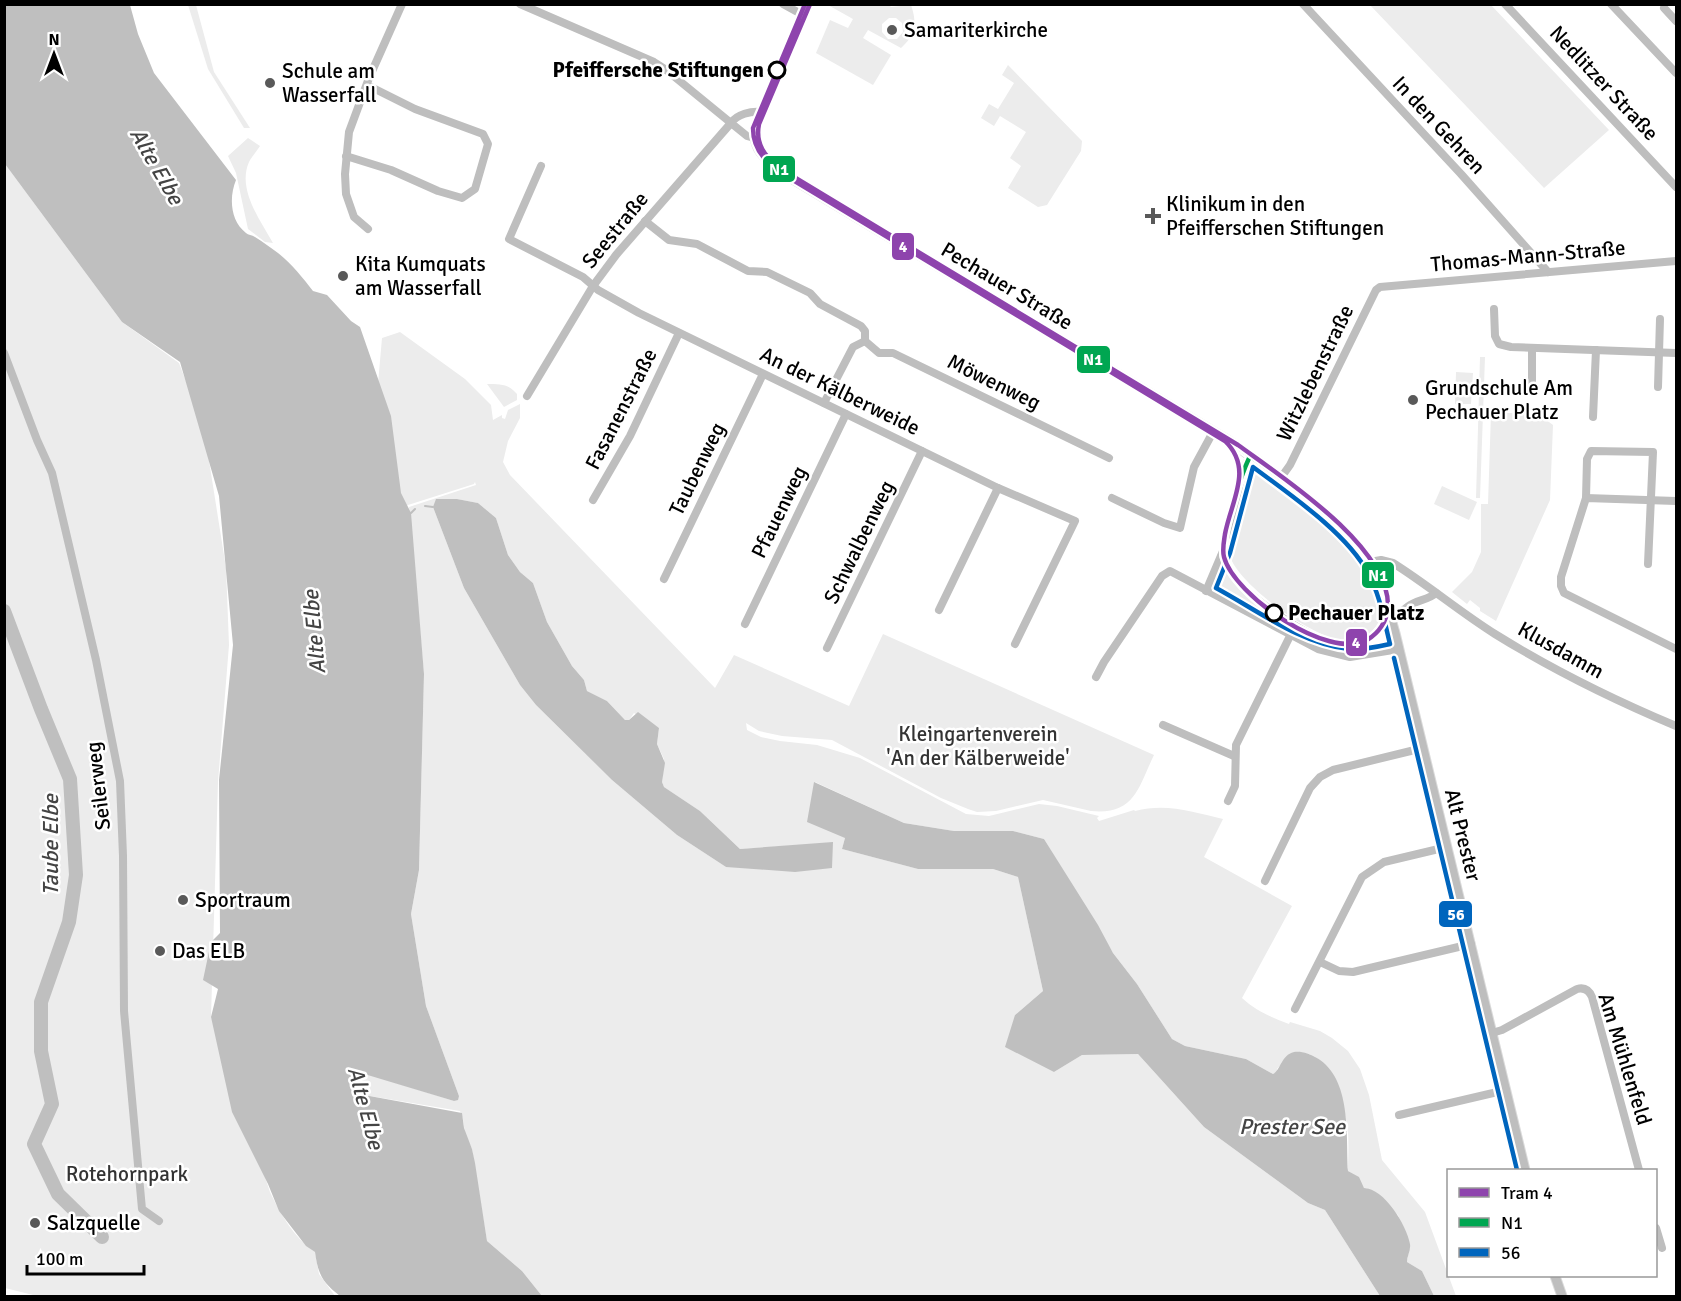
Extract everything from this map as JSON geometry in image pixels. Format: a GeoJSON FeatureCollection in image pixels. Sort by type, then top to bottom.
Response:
{"type":"FeatureCollection","features":[{"type":"Feature","properties":{"kind":"main road"},"geometry":{"type":"LineString","coordinates":[[754,138],[761,112],[808,4]]}},
{"type":"Feature","properties":{"kind":"main road","name":"Pechauer Straße"},"geometry":{"type":"LineString","coordinates":[[754,138],[763,156],[788,176],[1250,456]]}},
{"type":"Feature","properties":{"kind":"main road"},"geometry":{"type":"LineString","coordinates":[[1250,456],[1344,531],[1360,548],[1381,585],[1399,649]]}},
{"type":"Feature","properties":{"kind":"main road","name":"Alt Prester"},"geometry":{"type":"LineString","coordinates":[[1399,649],[1525,1169]]}},
{"type":"Feature","properties":{"kind":"main road"},"geometry":{"type":"LineString","coordinates":[[1557,1277],[1562,1296]]}},
{"type":"Feature","properties":{"kind":"street"},"geometry":{"type":"LineString","coordinates":[[368,229],[354,217],[347,201],[346,156],[350,128],[402,4]]}},
{"type":"Feature","properties":{"kind":"street"},"geometry":{"type":"LineString","coordinates":[[520,4],[654,62],[747,136],[754,138]]}},
{"type":"Feature","properties":{"kind":"street"},"geometry":{"type":"LineString","coordinates":[[783,4],[803,15]]}},
{"type":"Feature","properties":{"kind":"street","name":"In den Gehren"},"geometry":{"type":"LineString","coordinates":[[1303,4],[1461,174],[1548,272]]}},
{"type":"Feature","properties":{"kind":"street","name":"Nedlitzer Straße"},"geometry":{"type":"LineString","coordinates":[[1505,4],[1677,187]]}},
{"type":"Feature","properties":{"kind":"street"},"geometry":{"type":"LineString","coordinates":[[1611,4],[1677,73]]}},
{"type":"Feature","properties":{"kind":"street"},"geometry":{"type":"LineString","coordinates":[[1664,8],[1677,21]]}},
{"type":"Feature","properties":{"kind":"street"},"geometry":{"type":"LineString","coordinates":[[346,156],[391,170],[438,192],[462,198],[475,189],[488,144],[483,134],[415,109],[367,85]]}},
{"type":"Feature","properties":{"kind":"street"},"geometry":{"type":"LineString","coordinates":[[731,123],[737,117],[754,111],[761,112]]}},
{"type":"Feature","properties":{"kind":"street","name":"Seestraße"},"geometry":{"type":"LineString","coordinates":[[527,396],[593,286],[616,255],[731,123]]}},
{"type":"Feature","properties":{"kind":"street","name":"An der Kälberweide"},"geometry":{"type":"LineString","coordinates":[[541,166],[509,239],[572,272],[639,313],[679,333],[998,488],[1075,521],[1015,644]]}},
{"type":"Feature","properties":{"kind":"street","name":"Möwenweg"},"geometry":{"type":"LineString","coordinates":[[645,221],[669,240],[697,244],[748,271],[767,272],[810,292],[820,304],[861,326],[866,331],[865,341],[879,353],[893,353],[1109,458]]}},
{"type":"Feature","properties":{"kind":"street","name":"Thomas-Mann-Straße"},"geometry":{"type":"LineString","coordinates":[[1383,286],[1677,261]]}},
{"type":"Feature","properties":{"kind":"street","name":"Witzlebenstraße"},"geometry":{"type":"LineString","coordinates":[[1280,479],[1290,465],[1376,290],[1383,286]]}},
{"type":"Feature","properties":{"kind":"street"},"geometry":{"type":"LineString","coordinates":[[1494,309],[1495,336],[1499,344],[1532,348],[1677,353]]}},
{"type":"Feature","properties":{"kind":"street"},"geometry":{"type":"LineString","coordinates":[[1659,387],[1660,319]]}},
{"type":"Feature","properties":{"kind":"street","name":"Fasanenstraße"},"geometry":{"type":"LineString","coordinates":[[593,500],[630,436],[679,333]]}},
{"type":"Feature","properties":{"kind":"street"},"geometry":{"type":"LineString","coordinates":[[824,403],[853,347],[865,341]]}},
{"type":"Feature","properties":{"kind":"street"},"geometry":{"type":"LineString","coordinates":[[1532,348],[1532,384]]}},
{"type":"Feature","properties":{"kind":"street"},"geometry":{"type":"LineString","coordinates":[[1593,417],[1596,350]]}},
{"type":"Feature","properties":{"kind":"street","name":"Seilerweg"},"geometry":{"type":"LineString","coordinates":[[4,353],[27,408],[37,440],[52,472],[96,660],[120,781],[124,1011],[142,1209],[159,1221]]}},
{"type":"Feature","properties":{"kind":"street","name":"Taubenweg"},"geometry":{"type":"LineString","coordinates":[[664,579],[763,374]]}},
{"type":"Feature","properties":{"kind":"street","name":"Pfauenweg"},"geometry":{"type":"LineString","coordinates":[[745,624],[846,414]]}},
{"type":"Feature","properties":{"kind":"street"},"geometry":{"type":"LineString","coordinates":[[1112,498],[1164,523],[1180,528],[1194,467],[1213,432]]}},
{"type":"Feature","properties":{"kind":"street","name":"Schwalbenweg"},"geometry":{"type":"LineString","coordinates":[[827,648],[922,451]]}},
{"type":"Feature","properties":{"kind":"street"},"geometry":{"type":"LineString","coordinates":[[1648,564],[1653,452],[1591,451],[1587,459],[1586,498],[1561,577],[1564,593],[1677,649]]}},
{"type":"Feature","properties":{"kind":"street"},"geometry":{"type":"LineString","coordinates":[[1206,591],[1223,550],[1244,468],[1250,456]]}},
{"type":"Feature","properties":{"kind":"street"},"geometry":{"type":"LineString","coordinates":[[939,610],[998,488]]}},
{"type":"Feature","properties":{"kind":"street"},"geometry":{"type":"LineString","coordinates":[[1586,498],[1677,501]]}},
{"type":"Feature","properties":{"kind":"street","name":"Klusdamm"},"geometry":{"type":"LineString","coordinates":[[1370,562],[1382,560],[1393,563],[1494,633],[1544,663],[1614,699],[1677,726]]}},
{"type":"Feature","properties":{"kind":"street"},"geometry":{"type":"LineString","coordinates":[[1096,677],[1162,576],[1170,572],[1318,649],[1344,656],[1368,655],[1399,649]]}},
{"type":"Feature","properties":{"kind":"street"},"geometry":{"type":"LineString","coordinates":[[1390,618],[1397,616],[1413,603],[1426,600],[1436,593]]}},
{"type":"Feature","properties":{"kind":"street"},"geometry":{"type":"LineString","coordinates":[[1228,801],[1234,786],[1236,745],[1290,636]]}},
{"type":"Feature","properties":{"kind":"street"},"geometry":{"type":"LineString","coordinates":[[1163,725],[1234,756]]}},
{"type":"Feature","properties":{"kind":"street"},"geometry":{"type":"LineString","coordinates":[[1265,881],[1310,788],[1320,777],[1333,770],[1423,748]]}},
{"type":"Feature","properties":{"kind":"street"},"geometry":{"type":"LineString","coordinates":[[1295,1010],[1363,876],[1384,862],[1447,847]]}},
{"type":"Feature","properties":{"kind":"street"},"geometry":{"type":"LineString","coordinates":[[1320,962],[1344,972],[1353,972],[1471,944]]}},
{"type":"Feature","properties":{"kind":"street","name":"Am Mühlenfeld"},"geometry":{"type":"LineString","coordinates":[[1492,1033],[1502,1030],[1577,989],[1583,988],[1589,991],[1639,1169]]}},
{"type":"Feature","properties":{"kind":"street"},"geometry":{"type":"LineString","coordinates":[[1399,1116],[1506,1090]]}},
{"type":"Feature","properties":{"kind":"street"},"geometry":{"type":"LineString","coordinates":[[1657,1231],[1662,1248]]}},
{"type":"Feature","properties":{"kind":"green space"},"geometry":{"type":"Polygon","coordinates":[[[888,4],[891,7],[911,5],[914,28],[910,38],[901,48],[868,30],[863,38],[891,55],[873,85],[816,53],[830,20],[848,28],[853,19],[828,5],[888,4]],[[889,18],[882,24],[882,32],[888,39],[897,39],[903,32],[902,23],[896,18],[889,18]]]}},
{"type":"Feature","properties":{"kind":"green space"},"geometry":{"type":"Polygon","coordinates":[[[188,5],[196,5],[214,72],[250,128],[244,128],[208,69],[188,5]]]}},
{"type":"Feature","properties":{"kind":"green space"},"geometry":{"type":"Polygon","coordinates":[[[1370,5],[1491,5],[1609,130],[1544,188],[1370,5]]]}},
{"type":"Feature","properties":{"kind":"green space"},"geometry":{"type":"Polygon","coordinates":[[[1008,65],[1082,141],[1081,151],[1047,205],[1038,207],[1008,188],[1021,166],[1010,158],[1026,132],[1000,116],[994,126],[981,118],[989,104],[998,109],[1014,83],[1002,75],[1008,65]]]}},
{"type":"Feature","properties":{"kind":"green space"},"geometry":{"type":"Polygon","coordinates":[[[248,138],[260,146],[249,162],[246,172],[248,193],[273,243],[265,242],[248,229],[236,173],[228,156],[248,138]]]}},
{"type":"Feature","properties":{"kind":"green space","name":"Rotehornpark"},"geometry":{"type":"Polygon","coordinates":[[[5,164],[122,322],[179,363],[204,429],[226,568],[229,645],[218,782],[211,1017],[270,1192],[294,1232],[315,1252],[319,1274],[335,1296],[37,1296],[5,1288],[5,164]]]}},
{"type":"Feature","properties":{"kind":"green space","name":"Kleingartenverein 'An der Kälberweide'"},"geometry":{"type":"Polygon","coordinates":[[[400,332],[465,379],[491,405],[493,420],[502,415],[505,419],[508,410],[520,404],[520,418],[508,441],[503,462],[510,475],[715,688],[734,655],[849,706],[883,634],[1154,755],[1133,797],[1117,809],[1091,811],[1043,800],[996,811],[977,812],[941,798],[832,740],[782,736],[759,731],[746,723],[747,730],[761,737],[817,745],[860,758],[966,814],[989,816],[1039,804],[1099,816],[1097,818],[1099,821],[1134,810],[1158,808],[1179,809],[1223,819],[1204,857],[1292,906],[1242,998],[1258,1010],[1276,1019],[1320,1031],[1348,1051],[1360,1069],[1369,1095],[1382,1160],[1425,1212],[1447,1277],[1456,1296],[1434,1296],[1422,1271],[1407,1262],[1410,1245],[1398,1215],[1367,1188],[1364,1188],[1356,1176],[1348,1171],[1348,1133],[1344,1107],[1334,1079],[1318,1058],[1306,1053],[1292,1053],[1273,1074],[1246,1059],[1185,1046],[1172,1039],[1137,984],[1113,953],[1044,839],[1013,831],[954,831],[904,823],[815,782],[845,838],[842,849],[918,869],[993,869],[1018,877],[1043,991],[1015,1015],[1054,1072],[1082,1055],[1138,1054],[1204,1127],[1308,1203],[1325,1210],[1380,1296],[542,1296],[522,1271],[487,1241],[472,1149],[465,1134],[460,1111],[364,1095],[359,1090],[357,1079],[361,1072],[454,1101],[459,1096],[426,1006],[411,914],[419,870],[424,674],[409,507],[476,485],[475,482],[408,505],[394,513],[377,395],[382,338],[400,332]],[[457,499],[433,507],[464,588],[520,685],[536,705],[612,780],[677,835],[726,867],[833,843],[740,849],[700,811],[664,787],[662,782],[664,759],[657,744],[659,728],[634,713],[629,720],[625,720],[607,701],[587,691],[584,680],[572,666],[547,622],[533,583],[520,572],[508,555],[496,518],[478,503],[457,499]]]}},
{"type":"Feature","properties":{"kind":"green space"},"geometry":{"type":"Polygon","coordinates":[[[1480,357],[1485,357],[1480,498],[1476,498],[1480,357]]]}},
{"type":"Feature","properties":{"kind":"green space"},"geometry":{"type":"Polygon","coordinates":[[[1456,372],[1473,373],[1471,404],[1455,404],[1456,372]]]}},
{"type":"Feature","properties":{"kind":"green space"},"geometry":{"type":"Polygon","coordinates":[[[487,384],[511,388],[517,394],[517,400],[504,407],[487,384]]]}},
{"type":"Feature","properties":{"kind":"green space"},"geometry":{"type":"Polygon","coordinates":[[[1491,413],[1537,413],[1553,425],[1550,500],[1496,621],[1480,611],[1480,608],[1470,600],[1467,604],[1452,592],[1472,572],[1481,552],[1481,504],[1488,504],[1491,413]]]}},
{"type":"Feature","properties":{"kind":"green space","name":"Pechauer Platz"},"geometry":{"type":"Polygon","coordinates":[[[1249,468],[1324,522],[1341,537],[1369,572],[1383,609],[1378,624],[1368,635],[1349,641],[1319,633],[1300,623],[1263,596],[1236,568],[1230,556],[1230,539],[1239,498],[1249,468]]]}},
{"type":"Feature","properties":{"kind":"green space"},"geometry":{"type":"Polygon","coordinates":[[[1442,486],[1477,502],[1469,520],[1434,504],[1442,486]]]}},
{"type":"Feature","properties":{"kind":"green space","name":"Pechauer Platz"},"geometry":{"type":"Polygon","coordinates":[[[1222,566],[1245,594],[1289,629],[1287,630],[1214,590],[1222,566]]]}},
{"type":"Feature","properties":{"kind":"water","name":"Alte Elbe"},"geometry":{"type":"Polygon","coordinates":[[[4,5],[130,5],[138,34],[154,73],[236,180],[232,194],[232,208],[241,228],[283,257],[313,291],[327,295],[351,321],[360,327],[391,416],[401,493],[411,513],[424,674],[419,870],[411,914],[426,1006],[459,1096],[458,1100],[454,1101],[361,1073],[357,1079],[359,1090],[364,1095],[462,1113],[464,1128],[475,1163],[487,1241],[522,1271],[542,1296],[340,1296],[322,1277],[315,1252],[306,1246],[279,1211],[232,1112],[211,1017],[218,989],[203,980],[211,942],[220,933],[219,780],[233,645],[219,496],[180,362],[122,322],[5,164],[4,5]]]}},
{"type":"Feature","properties":{"kind":"water"},"geometry":{"type":"Polygon","coordinates":[[[436,499],[457,499],[478,503],[496,518],[508,555],[520,572],[533,583],[547,622],[572,666],[584,680],[587,691],[607,701],[625,720],[629,720],[638,712],[659,728],[657,744],[665,763],[662,782],[664,787],[700,811],[740,849],[833,842],[832,868],[795,872],[726,867],[677,835],[612,780],[536,705],[520,685],[464,588],[433,507],[436,499]]]}},
{"type":"Feature","properties":{"kind":"water","name":"Prester See"},"geometry":{"type":"Polygon","coordinates":[[[814,782],[904,823],[954,831],[1013,831],[1044,839],[1113,953],[1137,984],[1172,1039],[1185,1046],[1246,1059],[1273,1074],[1286,1056],[1294,1052],[1306,1053],[1328,1067],[1342,1094],[1345,1109],[1348,1171],[1359,1177],[1364,1188],[1379,1194],[1393,1209],[1408,1236],[1410,1248],[1407,1262],[1422,1271],[1434,1296],[1380,1296],[1325,1210],[1308,1203],[1204,1127],[1138,1054],[1082,1055],[1054,1072],[1005,1047],[1015,1015],[1043,991],[1018,877],[993,869],[918,869],[842,849],[845,838],[807,822],[814,782]]]}},
{"type":"Feature","properties":{"kind":"waterway"},"geometry":{"type":"LineString","coordinates":[[425,506],[433,507]]}},
{"type":"Feature","properties":{"kind":"waterway"},"geometry":{"type":"LineString","coordinates":[[411,513],[415,509]]}},
{"type":"Feature","properties":{"kind":"waterway","name":"Taube Elbe"},"geometry":{"type":"LineString","coordinates":[[4,611],[70,779],[76,875],[69,922],[41,1002],[41,1051],[52,1104],[34,1144],[58,1194],[102,1237]]}},
{"type":"Feature","properties":{"kind":"tram line","name":"4"},"geometry":{"type":"LineString","coordinates":[[805,4],[753,128],[756,144],[763,157],[788,177],[1225,441],[1234,452],[1239,474],[1223,546],[1224,557],[1231,572],[1263,605],[1307,633],[1330,641],[1350,644],[1367,640],[1375,634],[1384,622],[1388,607],[1384,584],[1372,561],[1353,538],[1305,494],[1238,445],[789,174],[765,154],[759,141],[759,124],[810,4]]}},
{"type":"Feature","properties":{"kind":"tram line"},"geometry":{"type":"LineString","coordinates":[[1236,493],[1227,543],[1227,553],[1232,567],[1254,593],[1286,616],[1331,642]]}},
{"type":"Feature","properties":{"kind":"transit line","name":"N1"},"geometry":{"type":"LineString","coordinates":[[808,4],[756,125],[757,142],[764,155],[788,176],[1229,441],[1250,456]]}},
{"type":"Feature","properties":{"kind":"transit line","name":"N1"},"geometry":{"type":"LineString","coordinates":[[1250,456],[1316,505],[1340,527],[1361,550],[1378,574],[1386,597],[1384,620],[1376,633],[1368,640],[1354,645],[1338,644],[1299,629],[1259,602],[1243,587],[1231,571],[1224,557],[1225,535],[1237,491],[1250,456]]}},
{"type":"Feature","properties":{"kind":"transit line","name":"56"},"geometry":{"type":"LineString","coordinates":[[1253,467],[1316,515],[1359,558],[1376,590],[1390,644],[1365,649],[1331,646],[1280,625],[1216,588],[1230,553],[1253,467]]}},
{"type":"Feature","properties":{"kind":"transit line","name":"56"},"geometry":{"type":"LineString","coordinates":[[1394,658],[1517,1169]]}},
{"type":"Feature","properties":{"kind":"place","name":"Samariterkirche"},"geometry":{"type":"Point","coordinates":[892,30]}},
{"type":"Feature","properties":{"kind":"place","name":"Pfeiffersche Stiftungen"},"geometry":{"type":"Point","coordinates":[777,70]}},
{"type":"Feature","properties":{"kind":"place","name":"Schule am Wasserfall"},"geometry":{"type":"Point","coordinates":[270,83]}},
{"type":"Feature","properties":{"kind":"place","name":"Klinikum in den Pfeifferschen Stiftungen"},"geometry":{"type":"Point","coordinates":[1153,216]}},
{"type":"Feature","properties":{"kind":"place","name":"Kita Kumquats am Wasserfall"},"geometry":{"type":"Point","coordinates":[343,276]}},
{"type":"Feature","properties":{"kind":"place","name":"Grundschule Am Pechauer Platz"},"geometry":{"type":"Point","coordinates":[1413,400]}},
{"type":"Feature","properties":{"kind":"place","name":"Pechauer Platz"},"geometry":{"type":"Point","coordinates":[1274,613]}},
{"type":"Feature","properties":{"kind":"place","name":"Sportraum"},"geometry":{"type":"Point","coordinates":[183,900]}},
{"type":"Feature","properties":{"kind":"place","name":"Das ELB"},"geometry":{"type":"Point","coordinates":[160,951]}},
{"type":"Feature","properties":{"kind":"place","name":"Salzquelle"},"geometry":{"type":"Point","coordinates":[35,1223]}}]}
